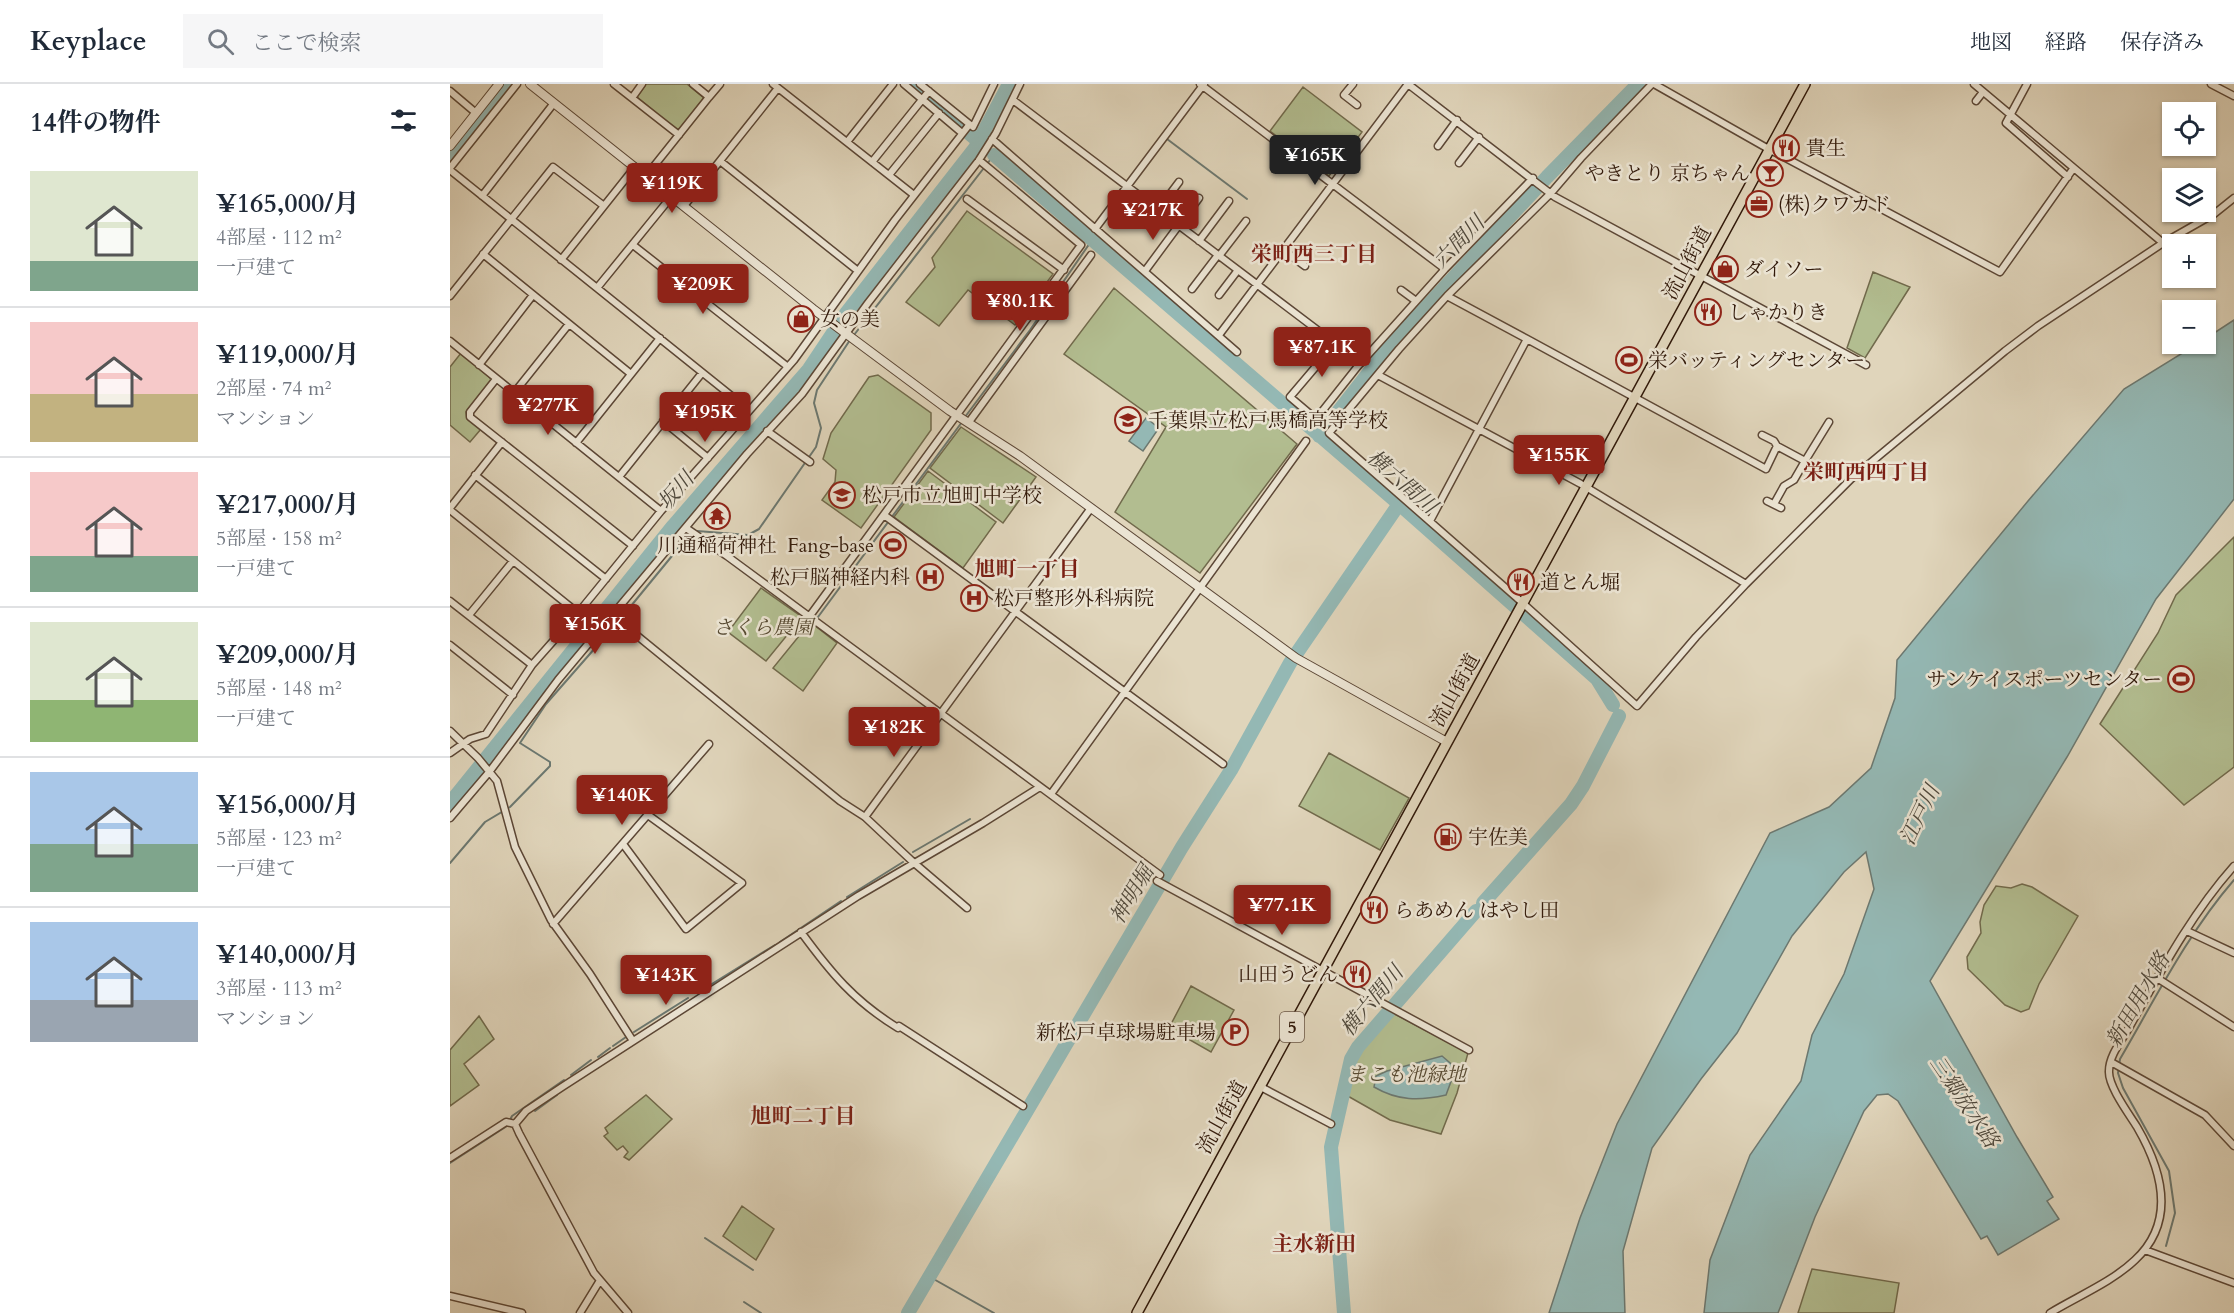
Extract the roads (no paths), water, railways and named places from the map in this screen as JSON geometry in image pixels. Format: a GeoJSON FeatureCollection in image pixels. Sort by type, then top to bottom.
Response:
{"type":"FeatureCollection","features":[{"type":"Feature","properties":{"kind":"main road","name":"流山街道"},"geometry":{"type":"LineString","coordinates":[[1137,1313],[1805,84]]}},
{"type":"Feature","properties":{"kind":"street"},"geometry":{"type":"LineString","coordinates":[[450,146],[499,84]]}},
{"type":"Feature","properties":{"kind":"street"},"geometry":{"type":"LineString","coordinates":[[517,84],[450,169],[749,410]]}},
{"type":"Feature","properties":{"kind":"street"},"geometry":{"type":"LineString","coordinates":[[530,84],[827,320],[957,415],[1091,508],[1293,656],[1447,742]]}},
{"type":"Feature","properties":{"kind":"street"},"geometry":{"type":"LineString","coordinates":[[614,84],[679,135]]}},
{"type":"Feature","properties":{"kind":"street"},"geometry":{"type":"LineString","coordinates":[[632,98],[642,84]]}},
{"type":"Feature","properties":{"kind":"street"},"geometry":{"type":"LineString","coordinates":[[693,84],[709,97]]}},
{"type":"Feature","properties":{"kind":"street"},"geometry":{"type":"LineString","coordinates":[[646,176],[720,84]]}},
{"type":"Feature","properties":{"kind":"street"},"geometry":{"type":"LineString","coordinates":[[848,142],[893,84]]}},
{"type":"Feature","properties":{"kind":"street"},"geometry":{"type":"LineString","coordinates":[[904,84],[962,133]]}},
{"type":"Feature","properties":{"kind":"street"},"geometry":{"type":"LineString","coordinates":[[920,84],[968,126],[973,127],[994,84]]}},
{"type":"Feature","properties":{"kind":"street"},"geometry":{"type":"LineString","coordinates":[[450,818],[554,686],[617,619],[767,431],[802,394],[845,333],[981,157],[1020,84]]}},
{"type":"Feature","properties":{"kind":"street"},"geometry":{"type":"LineString","coordinates":[[1353,84],[1344,95],[1357,105]]}},
{"type":"Feature","properties":{"kind":"street"},"geometry":{"type":"LineString","coordinates":[[1218,335],[1408,84],[1551,194],[1866,365]]}},
{"type":"Feature","properties":{"kind":"street"},"geometry":{"type":"LineString","coordinates":[[2073,169],[2000,272],[1653,84],[1581,158],[1551,194],[1447,296],[1329,433],[1637,706],[1696,637],[1851,479],[2038,326],[2162,244]]}},
{"type":"Feature","properties":{"kind":"street"},"geometry":{"type":"LineString","coordinates":[[1974,84],[2162,242]]}},
{"type":"Feature","properties":{"kind":"street"},"geometry":{"type":"LineString","coordinates":[[2027,84],[2006,123],[2068,177]]}},
{"type":"Feature","properties":{"kind":"street"},"geometry":{"type":"LineString","coordinates":[[2211,84],[2234,96]]}},
{"type":"Feature","properties":{"kind":"street"},"geometry":{"type":"LineString","coordinates":[[1095,229],[1203,85],[1445,269]]}},
{"type":"Feature","properties":{"kind":"street"},"geometry":{"type":"LineString","coordinates":[[684,206],[775,86],[914,195]]}},
{"type":"Feature","properties":{"kind":"street"},"geometry":{"type":"LineString","coordinates":[[873,162],[929,91]]}},
{"type":"Feature","properties":{"kind":"street"},"geometry":{"type":"LineString","coordinates":[[450,92],[476,113]]}},
{"type":"Feature","properties":{"kind":"street"},"geometry":{"type":"LineString","coordinates":[[1976,102],[1983,92]]}},
{"type":"Feature","properties":{"kind":"street"},"geometry":{"type":"LineString","coordinates":[[1013,100],[1361,363]]}},
{"type":"Feature","properties":{"kind":"street"},"geometry":{"type":"LineString","coordinates":[[482,196],[554,104]]}},
{"type":"Feature","properties":{"kind":"street"},"geometry":{"type":"LineString","coordinates":[[889,175],[939,113]]}},
{"type":"Feature","properties":{"kind":"street"},"geometry":{"type":"LineString","coordinates":[[1438,146],[1457,120]]}},
{"type":"Feature","properties":{"kind":"street"},"geometry":{"type":"LineString","coordinates":[[450,753],[462,744],[486,734],[532,665],[578,613],[661,511],[827,320],[858,271],[968,126]]}},
{"type":"Feature","properties":{"kind":"street"},"geometry":{"type":"LineString","coordinates":[[1459,163],[1479,137]]}},
{"type":"Feature","properties":{"kind":"street"},"geometry":{"type":"LineString","coordinates":[[991,140],[1237,352]]}},
{"type":"Feature","properties":{"kind":"street"},"geometry":{"type":"LineString","coordinates":[[809,617],[1081,245],[988,167],[981,157]]}},
{"type":"Feature","properties":{"kind":"street"},"geometry":{"type":"LineString","coordinates":[[720,161],[858,271]]}},
{"type":"Feature","properties":{"kind":"street"},"geometry":{"type":"LineString","coordinates":[[450,296],[553,167],[604,206]]}},
{"type":"Feature","properties":{"kind":"street"},"geometry":{"type":"LineString","coordinates":[[561,260],[635,167]]}},
{"type":"Feature","properties":{"kind":"street"},"geometry":{"type":"LineString","coordinates":[[1335,344],[1290,397],[1316,419],[1361,363],[1416,301],[1533,178]]}},
{"type":"Feature","properties":{"kind":"street"},"geometry":{"type":"LineString","coordinates":[[1158,210],[1179,182]]}},
{"type":"Feature","properties":{"kind":"street"},"geometry":{"type":"LineString","coordinates":[[597,288],[671,197]]}},
{"type":"Feature","properties":{"kind":"street"},"geometry":{"type":"LineString","coordinates":[[1145,271],[1199,198]]}},
{"type":"Feature","properties":{"kind":"street"},"geometry":{"type":"LineString","coordinates":[[2179,234],[2206,219],[2234,198]]}},
{"type":"Feature","properties":{"kind":"street"},"geometry":{"type":"LineString","coordinates":[[967,199],[1064,270]]}},
{"type":"Feature","properties":{"kind":"street"},"geometry":{"type":"LineString","coordinates":[[1200,241],[1229,201]]}},
{"type":"Feature","properties":{"kind":"street"},"geometry":{"type":"LineString","coordinates":[[1192,289],[1246,221]]}},
{"type":"Feature","properties":{"kind":"street"},"geometry":{"type":"LineString","coordinates":[[633,244],[788,367]]}},
{"type":"Feature","properties":{"kind":"street"},"geometry":{"type":"LineString","coordinates":[[1283,250],[1305,266]]}},
{"type":"Feature","properties":{"kind":"street"},"geometry":{"type":"LineString","coordinates":[[483,254],[631,374]]}},
{"type":"Feature","properties":{"kind":"street"},"geometry":{"type":"LineString","coordinates":[[969,422],[1091,255]]}},
{"type":"Feature","properties":{"kind":"street"},"geometry":{"type":"LineString","coordinates":[[1219,295],[1238,270]]}},
{"type":"Feature","properties":{"kind":"street"},"geometry":{"type":"LineString","coordinates":[[450,282],[457,288]]}},
{"type":"Feature","properties":{"kind":"street"},"geometry":{"type":"LineString","coordinates":[[1401,290],[1416,301]]}},
{"type":"Feature","properties":{"kind":"street"},"geometry":{"type":"LineString","coordinates":[[479,364],[533,295]]}},
{"type":"Feature","properties":{"kind":"street"},"geometry":{"type":"LineString","coordinates":[[1447,296],[1766,469],[1777,446]]}},
{"type":"Feature","properties":{"kind":"street"},"geometry":{"type":"LineString","coordinates":[[1034,311],[1044,319]]}},
{"type":"Feature","properties":{"kind":"street"},"geometry":{"type":"LineString","coordinates":[[514,393],[569,324]]}},
{"type":"Feature","properties":{"kind":"street"},"geometry":{"type":"LineString","coordinates":[[576,443],[660,339]]}},
{"type":"Feature","properties":{"kind":"street"},"geometry":{"type":"LineString","coordinates":[[1430,521],[1527,339]]}},
{"type":"Feature","properties":{"kind":"street"},"geometry":{"type":"LineString","coordinates":[[450,341],[661,511]]}},
{"type":"Feature","properties":{"kind":"street"},"geometry":{"type":"LineString","coordinates":[[619,477],[702,373]]}},
{"type":"Feature","properties":{"kind":"street"},"geometry":{"type":"LineString","coordinates":[[1378,375],[1586,488],[1746,584]]}},
{"type":"Feature","properties":{"kind":"street"},"geometry":{"type":"LineString","coordinates":[[496,378],[470,412],[470,417],[633,546]]}},
{"type":"Feature","properties":{"kind":"street"},"geometry":{"type":"LineString","coordinates":[[663,422],[708,458]]}},
{"type":"Feature","properties":{"kind":"street"},"geometry":{"type":"LineString","coordinates":[[1774,504],[1784,486],[1794,480],[1829,422]]}},
{"type":"Feature","properties":{"kind":"street"},"geometry":{"type":"LineString","coordinates":[[767,431],[810,462]]}},
{"type":"Feature","properties":{"kind":"street"},"geometry":{"type":"LineString","coordinates":[[1767,435],[1777,446],[1805,461]]}},
{"type":"Feature","properties":{"kind":"street"},"geometry":{"type":"LineString","coordinates":[[1051,794],[1306,441]]}},
{"type":"Feature","properties":{"kind":"street"},"geometry":{"type":"LineString","coordinates":[[502,442],[450,509],[578,613]]}},
{"type":"Feature","properties":{"kind":"street"},"geometry":{"type":"LineString","coordinates":[[475,476],[606,579]]}},
{"type":"Feature","properties":{"kind":"street"},"geometry":{"type":"LineString","coordinates":[[1767,501],[1781,508]]}},
{"type":"Feature","properties":{"kind":"street"},"geometry":{"type":"LineString","coordinates":[[865,817],[1091,508]]}},
{"type":"Feature","properties":{"kind":"street"},"geometry":{"type":"LineString","coordinates":[[884,515],[1223,764]]}},
{"type":"Feature","properties":{"kind":"street"},"geometry":{"type":"LineString","coordinates":[[687,529],[1051,794],[1166,886],[1469,1050]]}},
{"type":"Feature","properties":{"kind":"street"},"geometry":{"type":"LineString","coordinates":[[469,615],[513,561]]}},
{"type":"Feature","properties":{"kind":"street"},"geometry":{"type":"LineString","coordinates":[[450,601],[532,665]]}},
{"type":"Feature","properties":{"kind":"street"},"geometry":{"type":"LineString","coordinates":[[617,619],[840,801],[865,817],[967,908]]}},
{"type":"Feature","properties":{"kind":"street"},"geometry":{"type":"LineString","coordinates":[[450,645],[513,695]]}},
{"type":"Feature","properties":{"kind":"street"},"geometry":{"type":"LineString","coordinates":[[450,732],[478,758],[497,781],[505,802],[515,847],[554,924],[590,974],[633,1041]]}},
{"type":"Feature","properties":{"kind":"street"},"geometry":{"type":"LineString","coordinates":[[554,924],[709,744]]}},
{"type":"Feature","properties":{"kind":"street"},"geometry":{"type":"LineString","coordinates":[[515,1124],[535,1105],[801,932],[1040,787]]}},
{"type":"Feature","properties":{"kind":"street"},"geometry":{"type":"LineString","coordinates":[[623,844],[686,929],[742,883],[648,815]]}},
{"type":"Feature","properties":{"kind":"street"},"geometry":{"type":"LineString","coordinates":[[2050,1313],[2123,1270],[2145,1250],[2158,1223],[2162,1201],[2160,1177],[2153,1156],[2113,1086],[2109,1073],[2111,1062],[2157,978],[2208,898],[2234,866]]}},
{"type":"Feature","properties":{"kind":"street"},"geometry":{"type":"LineString","coordinates":[[2187,931],[2234,953]]}},
{"type":"Feature","properties":{"kind":"street"},"geometry":{"type":"LineString","coordinates":[[801,932],[833,976],[879,1017],[899,1027],[1023,1106]]}},
{"type":"Feature","properties":{"kind":"street"},"geometry":{"type":"LineString","coordinates":[[2157,978],[2234,1027]]}},
{"type":"Feature","properties":{"kind":"street"},"geometry":{"type":"LineString","coordinates":[[2111,1062],[2205,1114],[2234,1146]]}},
{"type":"Feature","properties":{"kind":"street"},"geometry":{"type":"LineString","coordinates":[[1259,1086],[1330,1124]]}},
{"type":"Feature","properties":{"kind":"street"},"geometry":{"type":"LineString","coordinates":[[450,1158],[506,1122],[515,1124],[599,1282],[628,1313]]}},
{"type":"Feature","properties":{"kind":"street"},"geometry":{"type":"LineString","coordinates":[[2145,1250],[2234,1283]]}},
{"type":"Feature","properties":{"kind":"street"},"geometry":{"type":"LineString","coordinates":[[580,1313],[599,1282]]}},
{"type":"Feature","properties":{"kind":"street"},"geometry":{"type":"LineString","coordinates":[[450,1296],[522,1313]]}},
{"type":"Feature","properties":{"kind":"water","name":"江戸川"},"geometry":{"type":"Polygon","coordinates":[[[2234,320],[2234,499],[2156,599],[2067,757],[1930,981],[2053,1197],[2047,1201],[2059,1219],[1998,1255],[1987,1236],[1981,1239],[1898,1101],[1888,1094],[1877,1095],[1864,1111],[1815,1217],[1778,1313],[1704,1313],[1710,1260],[1750,1155],[1801,1081],[1812,1035],[1844,974],[1874,889],[1866,852],[1844,872],[1792,936],[1737,1033],[1652,1148],[1623,1251],[1625,1313],[1549,1313],[1580,1218],[1617,1124],[1770,833],[1829,807],[1871,768],[1895,698],[1897,660],[2124,389],[2181,354],[2216,354],[2216,332],[2234,320]]]}},
{"type":"Feature","properties":{"kind":"water"},"geometry":{"type":"Polygon","coordinates":[[[1146,418],[1159,428],[1143,451],[1129,441],[1146,418]]]}},
{"type":"Feature","properties":{"kind":"water"},"geometry":{"type":"Polygon","coordinates":[[[1442,1056],[1456,1068],[1446,1095],[1427,1098],[1400,1097],[1374,1087],[1376,1076],[1442,1056]]]}},
{"type":"Feature","properties":{"kind":"waterway"},"geometry":{"type":"LineString","coordinates":[[450,157],[508,84]]}},
{"type":"Feature","properties":{"kind":"waterway"},"geometry":{"type":"LineString","coordinates":[[911,84],[978,141]]}},
{"type":"Feature","properties":{"kind":"waterway","name":"坂川"},"geometry":{"type":"LineString","coordinates":[[450,803],[673,526],[809,369],[847,312],[975,148],[1009,84]]}},
{"type":"Feature","properties":{"kind":"waterway","name":"六間川"},"geometry":{"type":"LineString","coordinates":[[1319,436],[1388,348],[1547,177],[1638,84]]}},
{"type":"Feature","properties":{"kind":"waterway"},"geometry":{"type":"LineString","coordinates":[[1167,139],[1247,199]]}},
{"type":"Feature","properties":{"kind":"waterway"},"geometry":{"type":"LineString","coordinates":[[854,335],[994,155]]}},
{"type":"Feature","properties":{"kind":"waterway","name":"横六間川"},"geometry":{"type":"LineString","coordinates":[[994,155],[1399,504],[1597,679],[1613,705]]}},
{"type":"Feature","properties":{"kind":"waterway"},"geometry":{"type":"LineString","coordinates":[[965,417],[1030,330],[1092,240]]}},
{"type":"Feature","properties":{"kind":"waterway"},"geometry":{"type":"LineString","coordinates":[[450,863],[485,822],[510,807],[550,766],[550,762],[520,743],[546,704],[617,623],[690,534],[697,531],[748,535],[759,529],[816,447],[821,428],[814,403],[817,390],[850,340]]}},
{"type":"Feature","properties":{"kind":"waterway"},"geometry":{"type":"LineString","coordinates":[[818,617],[962,422]]}},
{"type":"Feature","properties":{"kind":"waterway","name":"神明堀"},"geometry":{"type":"LineString","coordinates":[[908,1313],[1182,847],[1231,770],[1290,663],[1399,504]]}},
{"type":"Feature","properties":{"kind":"waterway","name":"横六間川"},"geometry":{"type":"LineString","coordinates":[[1483,903],[1571,804],[1583,786],[1619,716]]}},
{"type":"Feature","properties":{"kind":"waterway"},"geometry":{"type":"LineString","coordinates":[[913,852],[970,819]]}},
{"type":"Feature","properties":{"kind":"waterway"},"geometry":{"type":"LineString","coordinates":[[847,897],[903,862]]}},
{"type":"Feature","properties":{"kind":"waterway","name":"新田用水路"},"geometry":{"type":"LineString","coordinates":[[2166,1246],[2175,1213],[2169,1171],[2123,1088],[2118,1073],[2120,1059],[2187,944],[2217,900],[2234,880]]}},
{"type":"Feature","properties":{"kind":"waterway"},"geometry":{"type":"LineString","coordinates":[[780,942],[841,901]]}},
{"type":"Feature","properties":{"kind":"waterway","name":"横六間川"},"geometry":{"type":"LineString","coordinates":[[1344,1313],[1331,1147],[1351,1059],[1358,1047],[1476,911]]}},
{"type":"Feature","properties":{"kind":"waterway"},"geometry":{"type":"LineString","coordinates":[[707,987],[775,945]]}},
{"type":"Feature","properties":{"kind":"waterway"},"geometry":{"type":"LineString","coordinates":[[634,1032],[688,998]]}},
{"type":"Feature","properties":{"kind":"waterway"},"geometry":{"type":"LineString","coordinates":[[613,1046],[626,1037]]}},
{"type":"Feature","properties":{"kind":"waterway"},"geometry":{"type":"LineString","coordinates":[[598,1057],[610,1048]]}},
{"type":"Feature","properties":{"kind":"waterway"},"geometry":{"type":"LineString","coordinates":[[571,1075],[591,1060]]}},
{"type":"Feature","properties":{"kind":"waterway"},"geometry":{"type":"LineString","coordinates":[[450,1163],[507,1126],[512,1116],[564,1080]]}},
{"type":"Feature","properties":{"kind":"waterway"},"geometry":{"type":"LineString","coordinates":[[535,1111],[557,1095]]}},
{"type":"Feature","properties":{"kind":"waterway"},"geometry":{"type":"LineString","coordinates":[[705,1238],[753,1270]]}},
{"type":"Feature","properties":{"kind":"waterway"},"geometry":{"type":"LineString","coordinates":[[930,1277],[994,1313]]}},
{"type":"Feature","properties":{"kind":"waterway"},"geometry":{"type":"LineString","coordinates":[[744,1302],[761,1313]]}},
{"type":"Feature","properties":{"kind":"place","name":"貴生"},"geometry":{"type":"Point","coordinates":[1786,148]}},
{"type":"Feature","properties":{"kind":"place","name":"やきとり 京ちゃん"},"geometry":{"type":"Point","coordinates":[1770,173]}},
{"type":"Feature","properties":{"kind":"place","name":"(株)クワカド"},"geometry":{"type":"Point","coordinates":[1759,204]}},
{"type":"Feature","properties":{"kind":"place","name":"ダイソー"},"geometry":{"type":"Point","coordinates":[1725,269]}},
{"type":"Feature","properties":{"kind":"place","name":"しゃかりき"},"geometry":{"type":"Point","coordinates":[1708,312]}},
{"type":"Feature","properties":{"kind":"place","name":"女の美"},"geometry":{"type":"Point","coordinates":[801,319]}},
{"type":"Feature","properties":{"kind":"place","name":"栄バッティングセンター"},"geometry":{"type":"Point","coordinates":[1629,360]}},
{"type":"Feature","properties":{"kind":"place","name":"千葉県立松戸馬橋高等学校"},"geometry":{"type":"Point","coordinates":[1128,420]}},
{"type":"Feature","properties":{"kind":"place","name":"松戸市立旭町中学校"},"geometry":{"type":"Point","coordinates":[842,495]}},
{"type":"Feature","properties":{"kind":"place","name":"川通稲荷神社"},"geometry":{"type":"Point","coordinates":[717,516]}},
{"type":"Feature","properties":{"kind":"place","name":"Fang-base"},"geometry":{"type":"Point","coordinates":[893,545]}},
{"type":"Feature","properties":{"kind":"place","name":"松戸脳神経内科"},"geometry":{"type":"Point","coordinates":[930,577]}},
{"type":"Feature","properties":{"kind":"place","name":"道とん堀"},"geometry":{"type":"Point","coordinates":[1521,582]}},
{"type":"Feature","properties":{"kind":"place","name":"松戸整形外科病院"},"geometry":{"type":"Point","coordinates":[974,598]}},
{"type":"Feature","properties":{"kind":"place","name":"サンケイスポーツセンター"},"geometry":{"type":"Point","coordinates":[2181,679]}},
{"type":"Feature","properties":{"kind":"place","name":"宇佐美"},"geometry":{"type":"Point","coordinates":[1448,837]}},
{"type":"Feature","properties":{"kind":"place","name":"らあめん はやし田"},"geometry":{"type":"Point","coordinates":[1374,910]}},
{"type":"Feature","properties":{"kind":"place","name":"山田うどん"},"geometry":{"type":"Point","coordinates":[1357,974]}},
{"type":"Feature","properties":{"kind":"place","name":"新松戸卓球場駐車場"},"geometry":{"type":"Point","coordinates":[1235,1032]}},
{"type":"Feature","properties":{"kind":"district","name":"栄町西三丁目"},"geometry":{"type":"Point","coordinates":[1314,254]}},
{"type":"Feature","properties":{"kind":"district","name":"栄町西四丁目"},"geometry":{"type":"Point","coordinates":[1866,472]}},
{"type":"Feature","properties":{"kind":"district","name":"旭町一丁目"},"geometry":{"type":"Point","coordinates":[1027,569]}},
{"type":"Feature","properties":{"kind":"district","name":"旭町二丁目"},"geometry":{"type":"Point","coordinates":[803,1116]}},
{"type":"Feature","properties":{"kind":"district","name":"主水新田"},"geometry":{"type":"Point","coordinates":[1314,1244]}},
{"type":"Feature","properties":{"kind":"park label","name":"さくら農園"},"geometry":{"type":"Point","coordinates":[763,627]}},
{"type":"Feature","properties":{"kind":"park label","name":"まこも池緑地"},"geometry":{"type":"Point","coordinates":[1406,1074]}},
{"type":"Feature","properties":{"kind":"water label","name":"三郷放水路"},"geometry":{"type":"Point","coordinates":[1964,1102]}}]}
